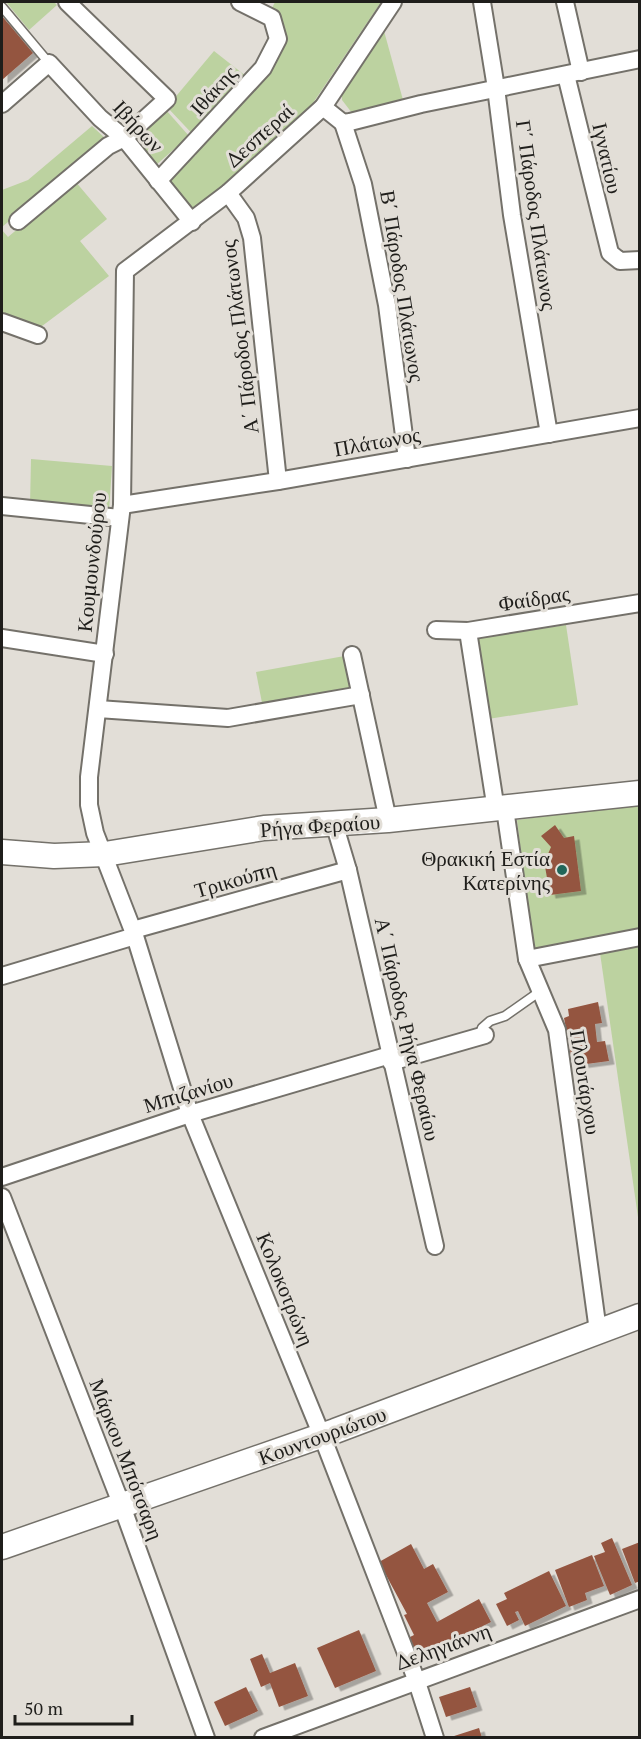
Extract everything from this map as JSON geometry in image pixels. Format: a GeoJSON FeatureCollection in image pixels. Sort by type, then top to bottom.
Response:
{"type":"FeatureCollection","features":[{"type":"Feature","properties":{"kind":"street"},"geometry":{"type":"LineString","coordinates":[[18,221],[108,146],[124,138],[167,99],[67,2]]}},
{"type":"Feature","properties":{"kind":"street","name":"Ιθάκης"},"geometry":{"type":"LineString","coordinates":[[158,181],[263,68],[278,39],[272,18],[240,2]]}},
{"type":"Feature","properties":{"kind":"street","name":"Δεσπεραί"},"geometry":{"type":"LineString","coordinates":[[125,271],[228,193],[323,107],[393,2]]}},
{"type":"Feature","properties":{"kind":"street","name":"Γ΄ Πάροδος Πλάτωνος"},"geometry":{"type":"LineString","coordinates":[[482,2],[496,88],[512,215],[549,434]]}},
{"type":"Feature","properties":{"kind":"street","name":"Ιγνατίου"},"geometry":{"type":"LineString","coordinates":[[565,2],[574,73],[610,253],[620,261],[639,260]]}},
{"type":"Feature","properties":{"kind":"street"},"geometry":{"type":"LineString","coordinates":[[323,107],[343,123],[496,88],[639,59]]}},
{"type":"Feature","properties":{"kind":"street"},"geometry":{"type":"LineString","coordinates":[[2,104],[49,63]]}},
{"type":"Feature","properties":{"kind":"street","name":"Ιβήρων"},"geometry":{"type":"LineString","coordinates":[[49,63],[100,118],[124,138],[192,222]]}},
{"type":"Feature","properties":{"kind":"street","name":"Β΄ Πάροδος Πλάτωνος"},"geometry":{"type":"LineString","coordinates":[[343,123],[363,184],[387,305],[407,459]]}},
{"type":"Feature","properties":{"kind":"street","name":"Α΄ Πάροδος Πλάτωνος"},"geometry":{"type":"LineString","coordinates":[[228,193],[246,218],[252,238],[278,481]]}},
{"type":"Feature","properties":{"kind":"street","name":"Κουμουνδούρου"},"geometry":{"type":"LineString","coordinates":[[105,854],[94,833],[89,805],[89,777],[121,512],[125,271]]}},
{"type":"Feature","properties":{"kind":"street"},"geometry":{"type":"LineString","coordinates":[[2,322],[38,336]]}},
{"type":"Feature","properties":{"kind":"street","name":"Πλάτωνος"},"geometry":{"type":"LineString","coordinates":[[2,506],[121,512],[278,481],[639,418]]}},
{"type":"Feature","properties":{"kind":"street","name":"Φαίδρας"},"geometry":{"type":"LineString","coordinates":[[436,630],[468,630],[639,603]]}},
{"type":"Feature","properties":{"kind":"street","name":"Πλουτάρχου"},"geometry":{"type":"LineString","coordinates":[[468,630],[527,959],[557,1030],[598,1331]]}},
{"type":"Feature","properties":{"kind":"street"},"geometry":{"type":"LineString","coordinates":[[2,638],[105,654]]}},
{"type":"Feature","properties":{"kind":"street"},"geometry":{"type":"LineString","coordinates":[[352,655],[388,820]]}},
{"type":"Feature","properties":{"kind":"street"},"geometry":{"type":"LineString","coordinates":[[98,709],[228,718],[361,695]]}},
{"type":"Feature","properties":{"kind":"street","name":"Ρήγα Φεραίου"},"geometry":{"type":"LineString","coordinates":[[2,852],[54,856],[105,854],[264,828],[388,820],[639,793]]}},
{"type":"Feature","properties":{"kind":"street","name":"Α΄ Πάροδος Ρήγα Φεραίου"},"geometry":{"type":"LineString","coordinates":[[334,823],[348,870],[435,1246]]}},
{"type":"Feature","properties":{"kind":"street","name":"Κολοκοτρώνη"},"geometry":{"type":"LineString","coordinates":[[105,854],[134,933],[190,1114],[322,1436],[416,1680],[435,1737]]}},
{"type":"Feature","properties":{"kind":"street","name":"Τρικούπη"},"geometry":{"type":"LineString","coordinates":[[2,976],[134,933],[348,870]]}},
{"type":"Feature","properties":{"kind":"street"},"geometry":{"type":"LineString","coordinates":[[527,959],[639,938]]}},
{"type":"Feature","properties":{"kind":"street","name":"Μπιζανίου"},"geometry":{"type":"LineString","coordinates":[[2,1177],[190,1114],[482,1036]]}},
{"type":"Feature","properties":{"kind":"street","name":"Μάρκου Μπότσαρη"},"geometry":{"type":"LineString","coordinates":[[2,1197],[122,1506],[206,1737]]}},
{"type":"Feature","properties":{"kind":"street","name":"Κουντουριώτου"},"geometry":{"type":"LineString","coordinates":[[2,1547],[322,1436],[639,1316]]}},
{"type":"Feature","properties":{"kind":"street","name":"Δεληγιάννη"},"geometry":{"type":"LineString","coordinates":[[263,1737],[639,1599]]}},
{"type":"Feature","properties":{"kind":"lane"},"geometry":{"type":"LineString","coordinates":[[2,7],[49,63]]}},
{"type":"Feature","properties":{"kind":"lane"},"geometry":{"type":"LineString","coordinates":[[482,1036],[482,1028],[490,1021],[505,1016],[542,990]]}},
{"type":"Feature","properties":{"kind":"green space"},"geometry":{"type":"Polygon","coordinates":[[[6,2],[54,2],[57,5],[29,30],[6,2]]]}},
{"type":"Feature","properties":{"kind":"green space"},"geometry":{"type":"Polygon","coordinates":[[[275,2],[381,2],[313,103],[265,150],[191,214],[164,182],[196,155],[194,149],[200,142],[167,107],[214,51],[256,84],[285,39],[272,8],[275,2]]]}},
{"type":"Feature","properties":{"kind":"green space"},"geometry":{"type":"Polygon","coordinates":[[[384,31],[403,100],[352,113],[342,100],[342,93],[384,31]]]}},
{"type":"Feature","properties":{"kind":"green space"},"geometry":{"type":"Polygon","coordinates":[[[166,110],[189,136],[156,165],[134,139],[166,110]]]}},
{"type":"Feature","properties":{"kind":"green space"},"geometry":{"type":"Polygon","coordinates":[[[92,126],[107,140],[2,227],[2,190],[28,180],[92,126]]]}},
{"type":"Feature","properties":{"kind":"green space"},"geometry":{"type":"Polygon","coordinates":[[[75,181],[107,219],[80,241],[109,276],[38,329],[2,316],[2,230],[8,237],[75,181]]]}},
{"type":"Feature","properties":{"kind":"green space"},"geometry":{"type":"Polygon","coordinates":[[[31,459],[112,466],[109,512],[30,506],[31,459]]]}},
{"type":"Feature","properties":{"kind":"green space"},"geometry":{"type":"Polygon","coordinates":[[[566,625],[578,705],[488,719],[477,638],[566,625]]]}},
{"type":"Feature","properties":{"kind":"green space"},"geometry":{"type":"Polygon","coordinates":[[[350,655],[357,690],[263,708],[256,672],[350,655]]]}},
{"type":"Feature","properties":{"kind":"green space"},"geometry":{"type":"Polygon","coordinates":[[[639,804],[639,929],[533,950],[517,820],[639,804]]]}},
{"type":"Feature","properties":{"kind":"green space"},"geometry":{"type":"Polygon","coordinates":[[[639,946],[640,1217],[638,1217],[600,953],[639,946]]]}},
{"type":"Feature","properties":{"kind":"building"},"geometry":{"type":"Polygon","coordinates":[[[2,16],[33,53],[2,80],[2,16]]]}},
{"type":"Feature","properties":{"kind":"building","name":"Θρακική Εστία Κατερίνης"},"geometry":{"type":"Polygon","coordinates":[[[555,825],[564,838],[574,836],[581,891],[550,895],[543,855],[548,854],[551,847],[541,836],[555,825]]]}},
{"type":"Feature","properties":{"kind":"building"},"geometry":{"type":"Polygon","coordinates":[[[598,1002],[602,1023],[595,1024],[597,1042],[605,1041],[609,1061],[579,1065],[578,1055],[571,1056],[568,1038],[572,1037],[571,1033],[567,1034],[564,1018],[569,1016],[568,1009],[598,1002]]]}},
{"type":"Feature","properties":{"kind":"building"},"geometry":{"type":"Polygon","coordinates":[[[612,1538],[632,1585],[610,1595],[594,1556],[605,1552],[601,1543],[612,1538]]]}},
{"type":"Feature","properties":{"kind":"building"},"geometry":{"type":"Polygon","coordinates":[[[640,1542],[640,1581],[635,1583],[622,1549],[640,1542]]]}},
{"type":"Feature","properties":{"kind":"building"},"geometry":{"type":"Polygon","coordinates":[[[411,1544],[424,1569],[433,1564],[448,1592],[427,1603],[437,1622],[479,1599],[491,1622],[419,1657],[408,1638],[414,1635],[404,1615],[407,1614],[379,1562],[411,1544]]]}},
{"type":"Feature","properties":{"kind":"building"},"geometry":{"type":"Polygon","coordinates":[[[592,1555],[604,1586],[585,1593],[587,1600],[569,1607],[555,1570],[592,1555]]]}},
{"type":"Feature","properties":{"kind":"building"},"geometry":{"type":"Polygon","coordinates":[[[549,1571],[566,1606],[525,1626],[518,1611],[515,1612],[519,1620],[507,1626],[496,1604],[507,1599],[504,1593],[549,1571]]]}},
{"type":"Feature","properties":{"kind":"building"},"geometry":{"type":"Polygon","coordinates":[[[359,1630],[376,1671],[335,1688],[317,1648],[359,1630]]]}},
{"type":"Feature","properties":{"kind":"building"},"geometry":{"type":"Polygon","coordinates":[[[262,1654],[270,1673],[295,1663],[308,1696],[279,1707],[270,1683],[261,1687],[250,1659],[262,1654]]]}},
{"type":"Feature","properties":{"kind":"building"},"geometry":{"type":"Polygon","coordinates":[[[246,1687],[258,1711],[225,1726],[214,1702],[246,1687]]]}},
{"type":"Feature","properties":{"kind":"building"},"geometry":{"type":"Polygon","coordinates":[[[470,1687],[477,1707],[446,1717],[439,1697],[470,1687]]]}},
{"type":"Feature","properties":{"kind":"building"},"geometry":{"type":"Polygon","coordinates":[[[479,1728],[482,1738],[451,1737],[479,1728]]]}},
{"type":"Feature","properties":{"kind":"place","name":"Θρακική Εστία Κατερίνης"},"geometry":{"type":"Point","coordinates":[562,870]}}]}
